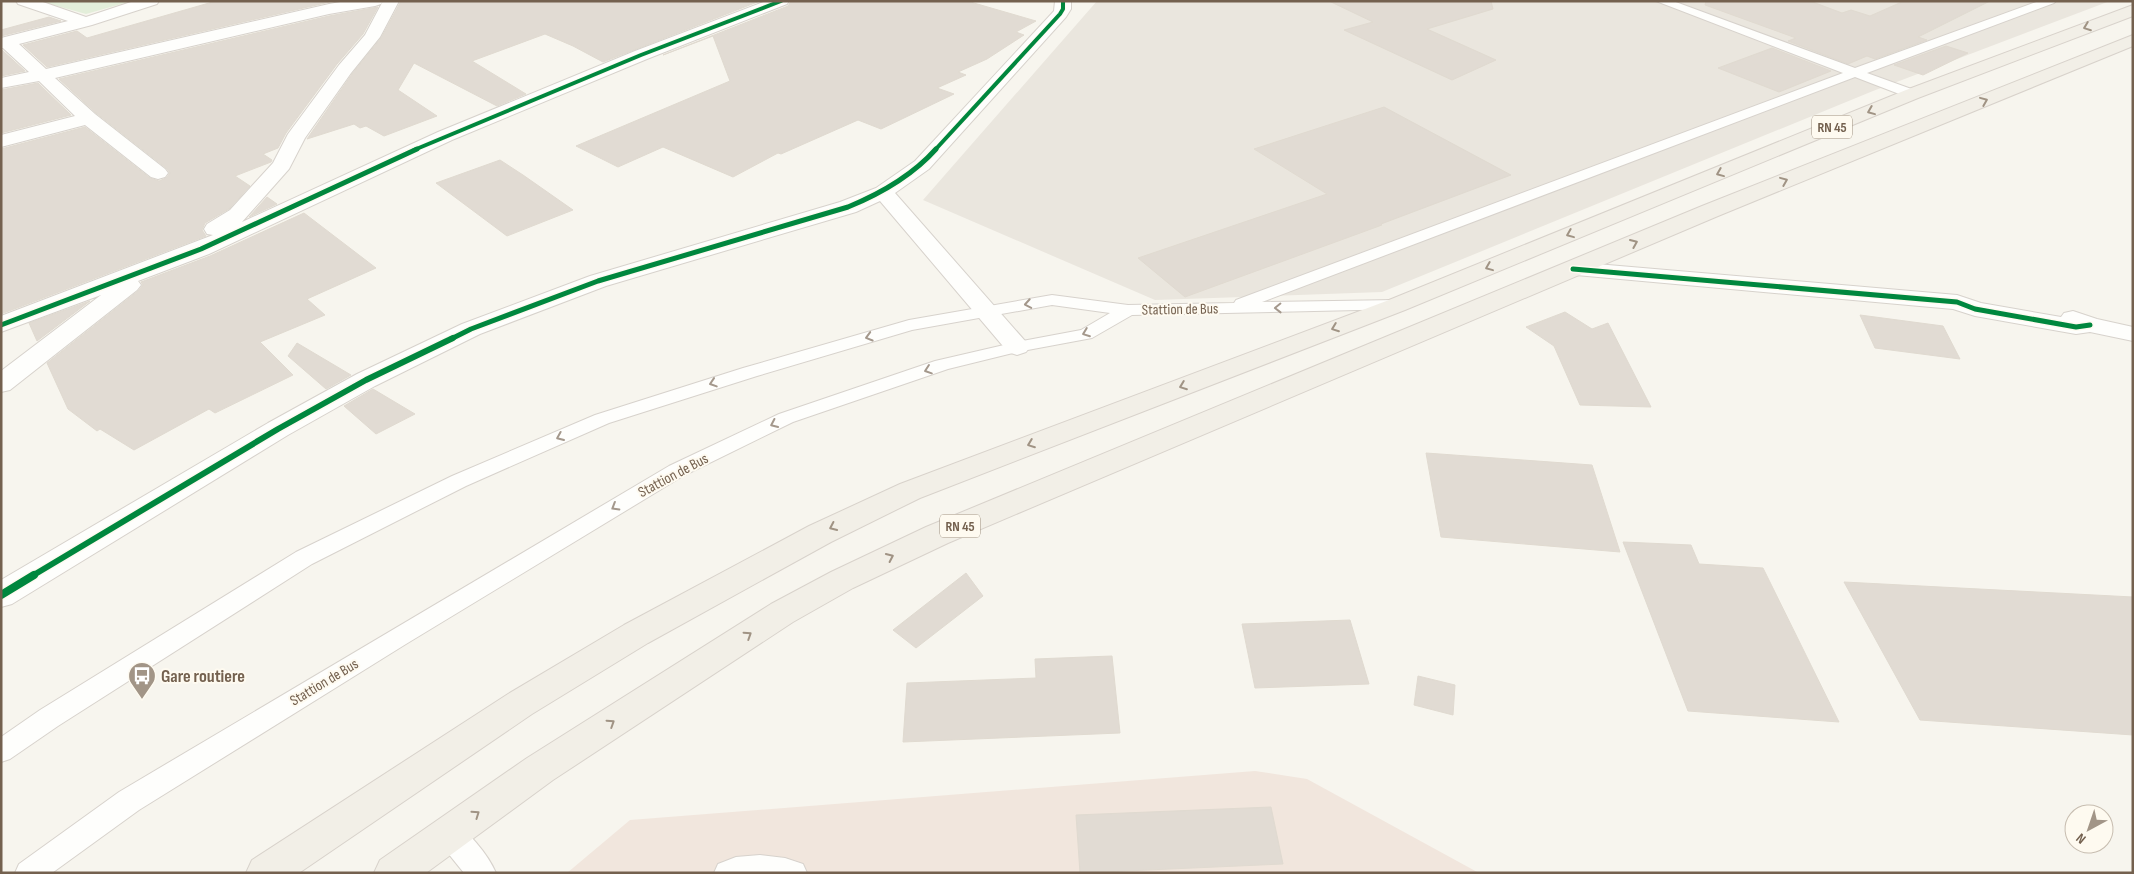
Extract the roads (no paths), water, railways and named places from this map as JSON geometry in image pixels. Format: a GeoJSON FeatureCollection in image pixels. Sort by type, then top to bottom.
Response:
{"type":"FeatureCollection","features":[{"type":"Feature","properties":{"kind":"main road","name":"RN 45"},"geometry":{"type":"LineString","coordinates":[[266,873],[520,704],[652,625],[820,534],[910,491],[1397,305],[1912,94],[2133,10]]}},
{"type":"Feature","properties":{"kind":"main road","name":"RN 45"},"geometry":{"type":"LineString","coordinates":[[394,873],[449,833],[647,699],[782,613],[842,580],[936,535],[1573,268],[2133,40]]}},
{"type":"Feature","properties":{"kind":"main road"},"geometry":{"type":"LineString","coordinates":[[1912,94],[1956,112]]}},
{"type":"Feature","properties":{"kind":"main road"},"geometry":{"type":"LineString","coordinates":[[1534,249],[1573,268]]}},
{"type":"Feature","properties":{"kind":"street"},"geometry":{"type":"LineString","coordinates":[[24,1],[86,22]]}},
{"type":"Feature","properties":{"kind":"street"},"geometry":{"type":"LineString","coordinates":[[4,42],[86,22],[151,1]]}},
{"type":"Feature","properties":{"kind":"street"},"geometry":{"type":"LineString","coordinates":[[309,1],[329,9]]}},
{"type":"Feature","properties":{"kind":"street"},"geometry":{"type":"LineString","coordinates":[[1,83],[44,76],[329,9],[375,1]]}},
{"type":"Feature","properties":{"kind":"street"},"geometry":{"type":"LineString","coordinates":[[1,384],[150,269],[238,215],[282,165],[295,138],[345,69],[372,37],[391,1]]}},
{"type":"Feature","properties":{"kind":"street"},"geometry":{"type":"LineString","coordinates":[[1,325],[201,249],[445,136],[641,55],[780,1]]}},
{"type":"Feature","properties":{"kind":"street"},"geometry":{"type":"LineString","coordinates":[[1,595],[108,529],[278,429],[366,380],[462,333],[598,281],[848,207],[883,192],[922,165],[1060,14],[1063,8],[1063,1]]}},
{"type":"Feature","properties":{"kind":"street"},"geometry":{"type":"LineString","coordinates":[[4,42],[44,76],[88,118],[158,173]]}},
{"type":"Feature","properties":{"kind":"street"},"geometry":{"type":"LineString","coordinates":[[1,141],[88,118]]}},
{"type":"Feature","properties":{"kind":"street"},"geometry":{"type":"LineString","coordinates":[[883,192],[1017,347]]}},
{"type":"Feature","properties":{"kind":"street"},"geometry":{"type":"LineString","coordinates":[[1573,268],[1957,302],[1975,309],[2076,327],[2090,325],[2133,334]]}},
{"type":"Feature","properties":{"kind":"lane"},"geometry":{"type":"LineString","coordinates":[[1662,1],[1912,94]]}},
{"type":"Feature","properties":{"kind":"lane"},"geometry":{"type":"LineString","coordinates":[[1228,309],[1854,72],[2050,1]]}},
{"type":"Feature","properties":{"kind":"lane"},"geometry":{"type":"LineString","coordinates":[[1,751],[49,718],[304,558],[459,481],[602,419],[750,372],[909,325],[1052,300],[1128,310]]}},
{"type":"Feature","properties":{"kind":"lane","name":"Stattion de Bus"},"geometry":{"type":"LineString","coordinates":[[29,873],[129,801],[398,637],[676,471],[786,418],[942,365],[1017,347],[1086,334],[1128,310],[1397,305]]}},
{"type":"Feature","properties":{"kind":"lane"},"geometry":{"type":"LineString","coordinates":[[449,833],[482,873]]}},
{"type":"Feature","properties":{"kind":"lane"},"geometry":{"type":"LineString","coordinates":[[728,873],[739,870],[778,868],[793,873]]}},
{"type":"Feature","properties":{"kind":"place","name":"Gare routiere"},"geometry":{"type":"Point","coordinates":[142,700]}}]}
